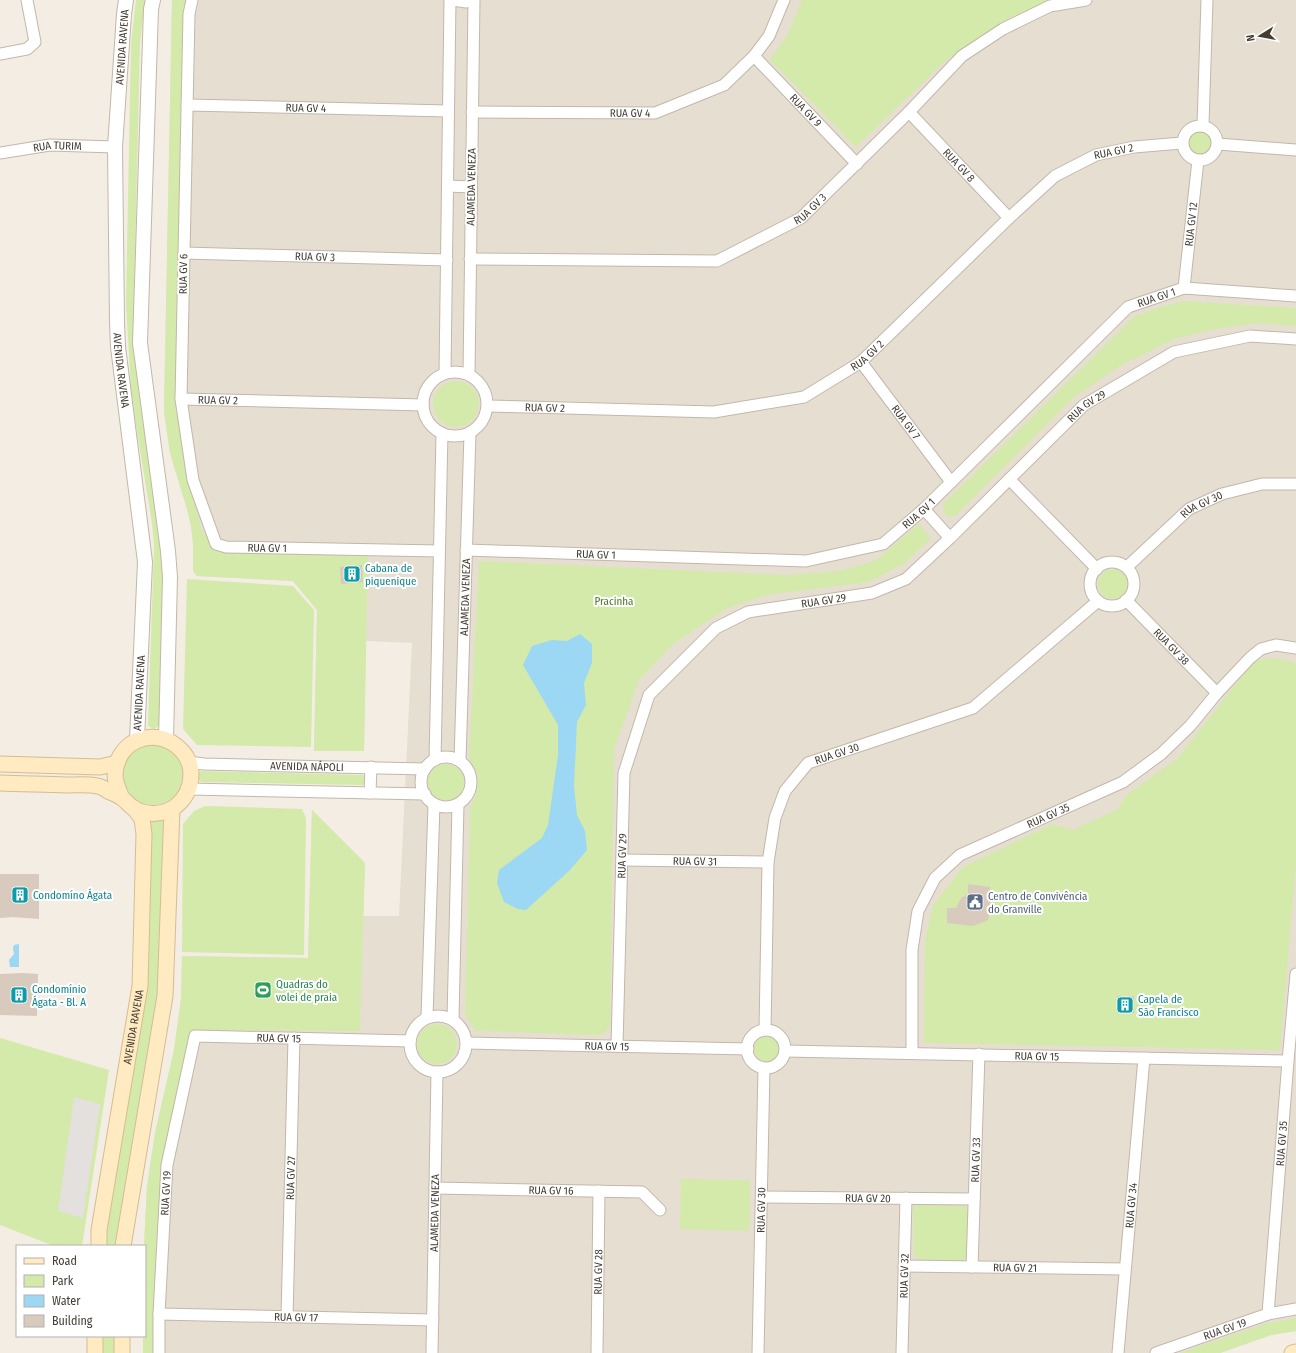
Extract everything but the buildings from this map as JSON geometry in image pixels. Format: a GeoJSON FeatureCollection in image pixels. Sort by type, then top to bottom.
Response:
{"type":"FeatureCollection","features":[{"type":"Feature","properties":{"kind":"main road"},"geometry":{"type":"LineString","coordinates":[[0,783],[99,786],[122,798],[134,808],[146,813],[160,813],[172,809],[180,804],[189,789],[191,771],[189,762],[184,752],[176,744],[166,739],[151,737],[137,740],[122,754],[117,763],[115,775],[117,787],[122,798]]}},
{"type":"Feature","properties":{"kind":"main road"},"geometry":{"type":"LineString","coordinates":[[0,764],[100,767],[117,763]]}},
{"type":"Feature","properties":{"kind":"main road","name":"AVENIDA RAVENA"},"geometry":{"type":"LineString","coordinates":[[99,1245],[99,1230],[140,986],[144,834],[142,819],[134,808]]}},
{"type":"Feature","properties":{"kind":"main road"},"geometry":{"type":"LineString","coordinates":[[123,1245],[165,996],[172,809]]}},
{"type":"Feature","properties":{"kind":"main road"},"geometry":{"type":"LineString","coordinates":[[95,1353],[96,1337]]}},
{"type":"Feature","properties":{"kind":"main road"},"geometry":{"type":"LineString","coordinates":[[122,1337],[122,1353]]}},
{"type":"Feature","properties":{"kind":"main road"},"geometry":{"type":"LineString","coordinates":[[1292,1353],[1296,1352]]}},
{"type":"Feature","properties":{"kind":"street"},"geometry":{"type":"LineString","coordinates":[[0,54],[26,49],[35,42],[27,0]]}},
{"type":"Feature","properties":{"kind":"street","name":"AVENIDA RAVENA"},"geometry":{"type":"LineString","coordinates":[[126,0],[115,147],[118,347],[145,562],[137,740]]}},
{"type":"Feature","properties":{"kind":"street","name":"AVENIDA RAVENA"},"geometry":{"type":"LineString","coordinates":[[153,0],[150,17],[140,343],[168,551],[170,577],[166,739]]}},
{"type":"Feature","properties":{"kind":"street","name":"RUA GV 6"},"geometry":{"type":"LineString","coordinates":[[192,0],[189,14],[181,399],[193,480],[216,544]]}},
{"type":"Feature","properties":{"kind":"street"},"geometry":{"type":"LineString","coordinates":[[445,373],[448,111],[452,0],[466,2],[474,0]]}},
{"type":"Feature","properties":{"kind":"street","name":"ALAMEDA VENEZA"},"geometry":{"type":"LineString","coordinates":[[469,374],[474,0]]}},
{"type":"Feature","properties":{"kind":"street","name":"RUA GV 4"},"geometry":{"type":"LineString","coordinates":[[472,112],[654,113],[724,85],[754,56],[768,36],[784,0]]}},
{"type":"Feature","properties":{"kind":"street","name":"RUA GV 3"},"geometry":{"type":"LineString","coordinates":[[470,259],[718,260],[801,218],[909,112],[962,56],[1003,29],[1050,6],[1086,0]]}},
{"type":"Feature","properties":{"kind":"street"},"geometry":{"type":"LineString","coordinates":[[1202,125],[1207,0]]}},
{"type":"Feature","properties":{"kind":"street","name":"RUA GV 9"},"geometry":{"type":"LineString","coordinates":[[754,56],[857,164]]}},
{"type":"Feature","properties":{"kind":"street","name":"RUA GV 4"},"geometry":{"type":"LineString","coordinates":[[187,105],[448,111]]}},
{"type":"Feature","properties":{"kind":"street","name":"RUA GV 8"},"geometry":{"type":"LineString","coordinates":[[909,112],[1009,218]]}},
{"type":"Feature","properties":{"kind":"street"},"geometry":{"type":"LineString","coordinates":[[1202,125],[1212,129],[1218,144],[1212,155],[1208,158],[1198,160],[1185,152],[1182,143],[1183,137],[1190,128],[1202,125]]}},
{"type":"Feature","properties":{"kind":"street","name":"RUA GV 2"},"geometry":{"type":"LineString","coordinates":[[488,406],[714,412],[804,397],[861,362],[1009,218],[1055,176],[1096,155],[1134,147],[1182,143]]}},
{"type":"Feature","properties":{"kind":"street","name":"RUA TURIM"},"geometry":{"type":"LineString","coordinates":[[0,153],[50,144],[115,147]]}},
{"type":"Feature","properties":{"kind":"street"},"geometry":{"type":"LineString","coordinates":[[1218,144],[1296,150]]}},
{"type":"Feature","properties":{"kind":"street","name":"RUA GV 12"},"geometry":{"type":"LineString","coordinates":[[1184,288],[1198,160]]}},
{"type":"Feature","properties":{"kind":"street"},"geometry":{"type":"LineString","coordinates":[[448,186],[471,187]]}},
{"type":"Feature","properties":{"kind":"street","name":"RUA GV 3"},"geometry":{"type":"LineString","coordinates":[[184,253],[446,260]]}},
{"type":"Feature","properties":{"kind":"street","name":"RUA GV 1"},"geometry":{"type":"LineString","coordinates":[[466,550],[806,561],[883,544],[924,509],[952,482],[1128,307],[1184,288],[1296,296]]}},
{"type":"Feature","properties":{"kind":"street","name":"RUA GV 29"},"geometry":{"type":"LineString","coordinates":[[617,1046],[624,773],[649,695],[716,628],[748,612],[872,593],[906,579],[950,538],[1084,405],[1174,352],[1250,336],[1296,339]]}},
{"type":"Feature","properties":{"kind":"street","name":"RUA GV 7"},"geometry":{"type":"LineString","coordinates":[[861,362],[952,482]]}},
{"type":"Feature","properties":{"kind":"street"},"geometry":{"type":"LineString","coordinates":[[453,371],[469,374],[483,387],[487,396],[488,406],[486,414],[477,428],[470,433],[461,436],[451,436],[442,433],[428,422],[423,405],[424,395],[429,385],[436,378],[445,373],[453,371]]}},
{"type":"Feature","properties":{"kind":"street","name":"RUA GV 2"},"geometry":{"type":"LineString","coordinates":[[181,399],[423,405]]}},
{"type":"Feature","properties":{"kind":"street"},"geometry":{"type":"LineString","coordinates":[[435,760],[442,433]]}},
{"type":"Feature","properties":{"kind":"street","name":"ALAMEDA VENEZA"},"geometry":{"type":"LineString","coordinates":[[460,761],[470,433]]}},
{"type":"Feature","properties":{"kind":"street"},"geometry":{"type":"LineString","coordinates":[[1009,479],[1097,569]]}},
{"type":"Feature","properties":{"kind":"street","name":"RUA GV 30"},"geometry":{"type":"LineString","coordinates":[[1127,567],[1189,509],[1222,494],[1262,484],[1296,484]]}},
{"type":"Feature","properties":{"kind":"street"},"geometry":{"type":"LineString","coordinates":[[924,509],[950,538]]}},
{"type":"Feature","properties":{"kind":"street","name":"RUA GV 1"},"geometry":{"type":"LineString","coordinates":[[216,544],[226,547],[439,551]]}},
{"type":"Feature","properties":{"kind":"street"},"geometry":{"type":"LineString","coordinates":[[1111,562],[1116,562],[1127,567],[1134,579],[1132,593],[1122,604],[1116,606],[1110,606],[1098,601],[1090,584],[1091,578],[1097,569],[1106,563],[1111,562]]}},
{"type":"Feature","properties":{"kind":"street","name":"RUA GV 38"},"geometry":{"type":"LineString","coordinates":[[1126,600],[1217,693]]}},
{"type":"Feature","properties":{"kind":"street","name":"RUA GV 30"},"geometry":{"type":"LineString","coordinates":[[765,1030],[768,862],[775,818],[785,791],[808,763],[972,708],[1098,601]]}},
{"type":"Feature","properties":{"kind":"street","name":"RUA GV 35"},"geometry":{"type":"LineString","coordinates":[[912,1053],[912,950],[918,911],[935,878],[960,855],[1123,782],[1161,754],[1190,726],[1217,693],[1250,658],[1261,649],[1276,645],[1296,648]]}},
{"type":"Feature","properties":{"kind":"street"},"geometry":{"type":"LineString","coordinates":[[448,757],[460,761],[469,772],[471,780],[471,787],[468,794],[464,800],[450,807],[442,807],[434,804],[429,800],[422,788],[422,775],[425,769],[435,760],[448,757]]}},
{"type":"Feature","properties":{"kind":"street","name":"AVENIDA NÁPOLI"},"geometry":{"type":"LineString","coordinates":[[189,762],[204,764],[425,769]]}},
{"type":"Feature","properties":{"kind":"street"},"geometry":{"type":"LineString","coordinates":[[370,793],[371,767]]}},
{"type":"Feature","properties":{"kind":"street"},"geometry":{"type":"LineString","coordinates":[[189,789],[425,794]]}},
{"type":"Feature","properties":{"kind":"street"},"geometry":{"type":"LineString","coordinates":[[427,1017],[434,804]]}},
{"type":"Feature","properties":{"kind":"street"},"geometry":{"type":"LineString","coordinates":[[453,1019],[458,804]]}},
{"type":"Feature","properties":{"kind":"street","name":"RUA GV 31"},"geometry":{"type":"LineString","coordinates":[[622,860],[768,862]]}},
{"type":"Feature","properties":{"kind":"street","name":"RUA GV 35"},"geometry":{"type":"LineString","coordinates":[[1268,1314],[1296,974]]}},
{"type":"Feature","properties":{"kind":"street"},"geometry":{"type":"LineString","coordinates":[[440,1015],[453,1019],[465,1034],[467,1044],[466,1052],[461,1061],[455,1067],[446,1071],[437,1072],[420,1066],[410,1051],[411,1034],[415,1027],[427,1017],[440,1015]]}},
{"type":"Feature","properties":{"kind":"street"},"geometry":{"type":"LineString","coordinates":[[765,1030],[776,1032],[785,1045],[784,1056],[778,1064],[769,1068],[759,1066],[751,1060],[748,1050],[748,1044],[755,1034],[765,1030]]}},
{"type":"Feature","properties":{"kind":"street","name":"RUA GV 15"},"geometry":{"type":"LineString","coordinates":[[196,1036],[410,1041]]}},
{"type":"Feature","properties":{"kind":"street","name":"RUA GV 19"},"geometry":{"type":"LineString","coordinates":[[159,1353],[159,1314],[166,1165],[196,1036]]}},
{"type":"Feature","properties":{"kind":"street","name":"RUA GV 27"},"geometry":{"type":"LineString","coordinates":[[287,1317],[294,1038]]}},
{"type":"Feature","properties":{"kind":"street","name":"RUA GV 15"},"geometry":{"type":"LineString","coordinates":[[467,1044],[617,1046],[748,1050]]}},
{"type":"Feature","properties":{"kind":"street","name":"RUA GV 15"},"geometry":{"type":"LineString","coordinates":[[785,1050],[1288,1061]]}},
{"type":"Feature","properties":{"kind":"street","name":"RUA GV 33"},"geometry":{"type":"LineString","coordinates":[[972,1267],[979,1054]]}},
{"type":"Feature","properties":{"kind":"street","name":"RUA GV 34"},"geometry":{"type":"LineString","coordinates":[[1118,1353],[1144,1058]]}},
{"type":"Feature","properties":{"kind":"street","name":"RUA GV 30"},"geometry":{"type":"LineString","coordinates":[[758,1353],[764,1068]]}},
{"type":"Feature","properties":{"kind":"street","name":"ALAMEDA VENEZA"},"geometry":{"type":"LineString","coordinates":[[432,1353],[437,1072]]}},
{"type":"Feature","properties":{"kind":"street","name":"RUA GV 16"},"geometry":{"type":"LineString","coordinates":[[435,1188],[642,1192],[660,1210]]}},
{"type":"Feature","properties":{"kind":"street","name":"RUA GV 28"},"geometry":{"type":"LineString","coordinates":[[597,1353],[599,1191]]}},
{"type":"Feature","properties":{"kind":"street","name":"RUA GV 20"},"geometry":{"type":"LineString","coordinates":[[762,1197],[974,1199]]}},
{"type":"Feature","properties":{"kind":"street","name":"RUA GV 32"},"geometry":{"type":"LineString","coordinates":[[902,1353],[906,1198]]}},
{"type":"Feature","properties":{"kind":"street","name":"RUA GV 21"},"geometry":{"type":"LineString","coordinates":[[904,1266],[1125,1269]]}},
{"type":"Feature","properties":{"kind":"street","name":"RUA GV 19"},"geometry":{"type":"LineString","coordinates":[[1156,1353],[1268,1314],[1296,1309]]}},
{"type":"Feature","properties":{"kind":"street","name":"RUA GV 17"},"geometry":{"type":"LineString","coordinates":[[159,1314],[433,1320]]}},
{"type":"Feature","properties":{"kind":"shaded area"},"geometry":{"type":"Polygon","coordinates":[[[172,0],[1296,0],[1296,1331],[1271,1335],[1220,1353],[143,1353],[143,1337],[146,1337],[146,1245],[144,1245],[147,1186],[155,1133],[174,1050],[181,999],[182,956],[308,958],[312,810],[365,863],[363,916],[399,916],[412,643],[366,641],[364,751],[314,751],[317,610],[293,581],[197,576],[193,571],[191,526],[170,453],[164,412],[172,0]]]}},
{"type":"Feature","properties":{"kind":"shaded area"},"geometry":{"type":"Polygon","coordinates":[[[74,1097],[100,1104],[83,1218],[58,1211],[74,1097]]]}},
{"type":"Feature","properties":{"kind":"green space"},"geometry":{"type":"Polygon","coordinates":[[[136,0],[145,0],[140,43],[134,303],[163,562],[160,725],[154,729],[148,726],[154,546],[152,523],[131,389],[126,304],[131,43],[136,0]]]}},
{"type":"Feature","properties":{"kind":"green space"},"geometry":{"type":"Polygon","coordinates":[[[172,0],[188,0],[184,14],[175,399],[189,481],[202,530],[209,541],[221,552],[368,556],[364,751],[314,751],[317,610],[293,581],[197,576],[193,571],[191,526],[170,453],[164,412],[172,0]]]}},
{"type":"Feature","properties":{"kind":"green space"},"geometry":{"type":"Polygon","coordinates":[[[802,0],[1051,0],[1009,18],[945,61],[856,147],[770,60],[788,34],[802,0]]]}},
{"type":"Feature","properties":{"kind":"green space"},"geometry":{"type":"Polygon","coordinates":[[[1200,131],[1209,134],[1212,143],[1209,152],[1200,155],[1191,152],[1188,143],[1191,134],[1200,131]]]}},
{"type":"Feature","properties":{"kind":"green space"},"geometry":{"type":"Polygon","coordinates":[[[1183,301],[1296,308],[1296,326],[1258,323],[1216,329],[1177,338],[1123,364],[1073,398],[954,517],[945,515],[943,504],[1134,317],[1154,309],[1183,301]]]}},
{"type":"Feature","properties":{"kind":"green space"},"geometry":{"type":"Polygon","coordinates":[[[456,381],[469,385],[475,391],[479,404],[475,417],[469,423],[456,427],[443,423],[437,417],[433,404],[437,391],[443,385],[456,381]]]}},
{"type":"Feature","properties":{"kind":"green space","name":"Pracinha"},"geometry":{"type":"Polygon","coordinates":[[[919,524],[931,538],[905,563],[869,582],[766,595],[726,609],[673,644],[639,680],[614,749],[610,1028],[601,1035],[476,1031],[465,1015],[470,808],[476,794],[478,776],[469,758],[479,561],[787,575],[838,571],[875,561],[919,524]]]}},
{"type":"Feature","properties":{"kind":"green space"},"geometry":{"type":"Polygon","coordinates":[[[1113,569],[1124,573],[1128,584],[1124,595],[1113,599],[1102,595],[1098,584],[1102,573],[1113,569]]]}},
{"type":"Feature","properties":{"kind":"green space"},"geometry":{"type":"Polygon","coordinates":[[[187,579],[293,586],[314,610],[311,747],[197,745],[183,729],[187,579]]]}},
{"type":"Feature","properties":{"kind":"green space"},"geometry":{"type":"Polygon","coordinates":[[[1268,658],[1289,660],[1296,664],[1296,863],[1280,1050],[924,1043],[925,941],[933,905],[963,867],[1052,824],[1073,830],[1118,809],[1126,795],[1178,758],[1253,662],[1268,658]]]}},
{"type":"Feature","properties":{"kind":"green space"},"geometry":{"type":"Polygon","coordinates":[[[147,745],[159,745],[170,750],[178,758],[183,769],[181,787],[170,800],[159,805],[147,805],[136,800],[128,792],[123,781],[123,769],[128,758],[136,750],[147,745]]]}},
{"type":"Feature","properties":{"kind":"green space"},"geometry":{"type":"Polygon","coordinates":[[[449,764],[459,769],[463,775],[463,789],[459,795],[453,799],[443,800],[433,795],[429,789],[428,779],[433,769],[439,765],[449,764]]]}},
{"type":"Feature","properties":{"kind":"green space"},"geometry":{"type":"Polygon","coordinates":[[[201,771],[363,775],[366,783],[363,785],[201,782],[198,779],[198,773],[201,771]]]}},
{"type":"Feature","properties":{"kind":"green space"},"geometry":{"type":"Polygon","coordinates":[[[205,806],[302,809],[306,818],[304,955],[182,952],[183,824],[194,811],[205,806]]]}},
{"type":"Feature","properties":{"kind":"green space"},"geometry":{"type":"Polygon","coordinates":[[[312,810],[365,863],[360,1031],[193,1030],[162,1162],[154,1313],[154,1353],[143,1353],[143,1337],[146,1337],[146,1245],[144,1245],[147,1186],[155,1133],[174,1050],[181,999],[182,956],[308,958],[312,810]]]}},
{"type":"Feature","properties":{"kind":"green space"},"geometry":{"type":"Polygon","coordinates":[[[166,816],[161,981],[119,1245],[104,1245],[134,1046],[146,818],[166,816]]]}},
{"type":"Feature","properties":{"kind":"green space"},"geometry":{"type":"Polygon","coordinates":[[[437,1024],[445,1026],[451,1030],[455,1036],[457,1044],[455,1052],[451,1058],[445,1062],[437,1064],[429,1062],[423,1058],[419,1052],[417,1044],[419,1036],[423,1030],[429,1026],[437,1024]]]}},
{"type":"Feature","properties":{"kind":"green space"},"geometry":{"type":"Polygon","coordinates":[[[767,1036],[776,1040],[780,1049],[776,1058],[767,1062],[758,1058],[754,1049],[758,1040],[767,1036]]]}},
{"type":"Feature","properties":{"kind":"green space"},"geometry":{"type":"Polygon","coordinates":[[[0,1038],[109,1070],[82,1245],[51,1245],[0,1225],[0,1038]]]}},
{"type":"Feature","properties":{"kind":"green space"},"geometry":{"type":"Polygon","coordinates":[[[681,1179],[750,1180],[749,1231],[680,1229],[681,1179]]]}},
{"type":"Feature","properties":{"kind":"green space"},"geometry":{"type":"Polygon","coordinates":[[[918,1205],[964,1206],[968,1211],[967,1258],[962,1261],[921,1260],[914,1255],[913,1207],[918,1205]]]}},
{"type":"Feature","properties":{"kind":"green space"},"geometry":{"type":"Polygon","coordinates":[[[1296,1318],[1296,1331],[1271,1335],[1220,1353],[1180,1353],[1268,1323],[1296,1318]]]}},
{"type":"Feature","properties":{"kind":"green space"},"geometry":{"type":"Polygon","coordinates":[[[100,1337],[117,1337],[117,1353],[100,1353],[100,1337]]]}},
{"type":"Feature","properties":{"kind":"water"},"geometry":{"type":"Polygon","coordinates":[[[580,634],[592,644],[592,663],[584,683],[586,705],[577,722],[574,786],[577,815],[585,831],[587,850],[569,871],[526,910],[518,909],[504,902],[497,883],[499,870],[542,838],[548,825],[558,755],[558,725],[523,665],[532,646],[552,640],[567,641],[580,634]]]}},
{"type":"Feature","properties":{"kind":"water"},"geometry":{"type":"Polygon","coordinates":[[[19,944],[19,967],[10,967],[9,960],[14,954],[14,945],[19,944]]]}},
{"type":"Feature","properties":{"kind":"place","name":"Cabana de piquenique"},"geometry":{"type":"Point","coordinates":[352,574]}},
{"type":"Feature","properties":{"kind":"place","name":"Condomíno Ágata"},"geometry":{"type":"Point","coordinates":[20,895]}},
{"type":"Feature","properties":{"kind":"place","name":"Centro de Convivência do Granville"},"geometry":{"type":"Point","coordinates":[975,902]}},
{"type":"Feature","properties":{"kind":"place","name":"Quadras do volei de praia"},"geometry":{"type":"Point","coordinates":[263,990]}},
{"type":"Feature","properties":{"kind":"place","name":"Condomínio Ágata - Bl. A"},"geometry":{"type":"Point","coordinates":[19,995]}},
{"type":"Feature","properties":{"kind":"place","name":"Capela de São Francisco"},"geometry":{"type":"Point","coordinates":[1125,1005]}}]}
